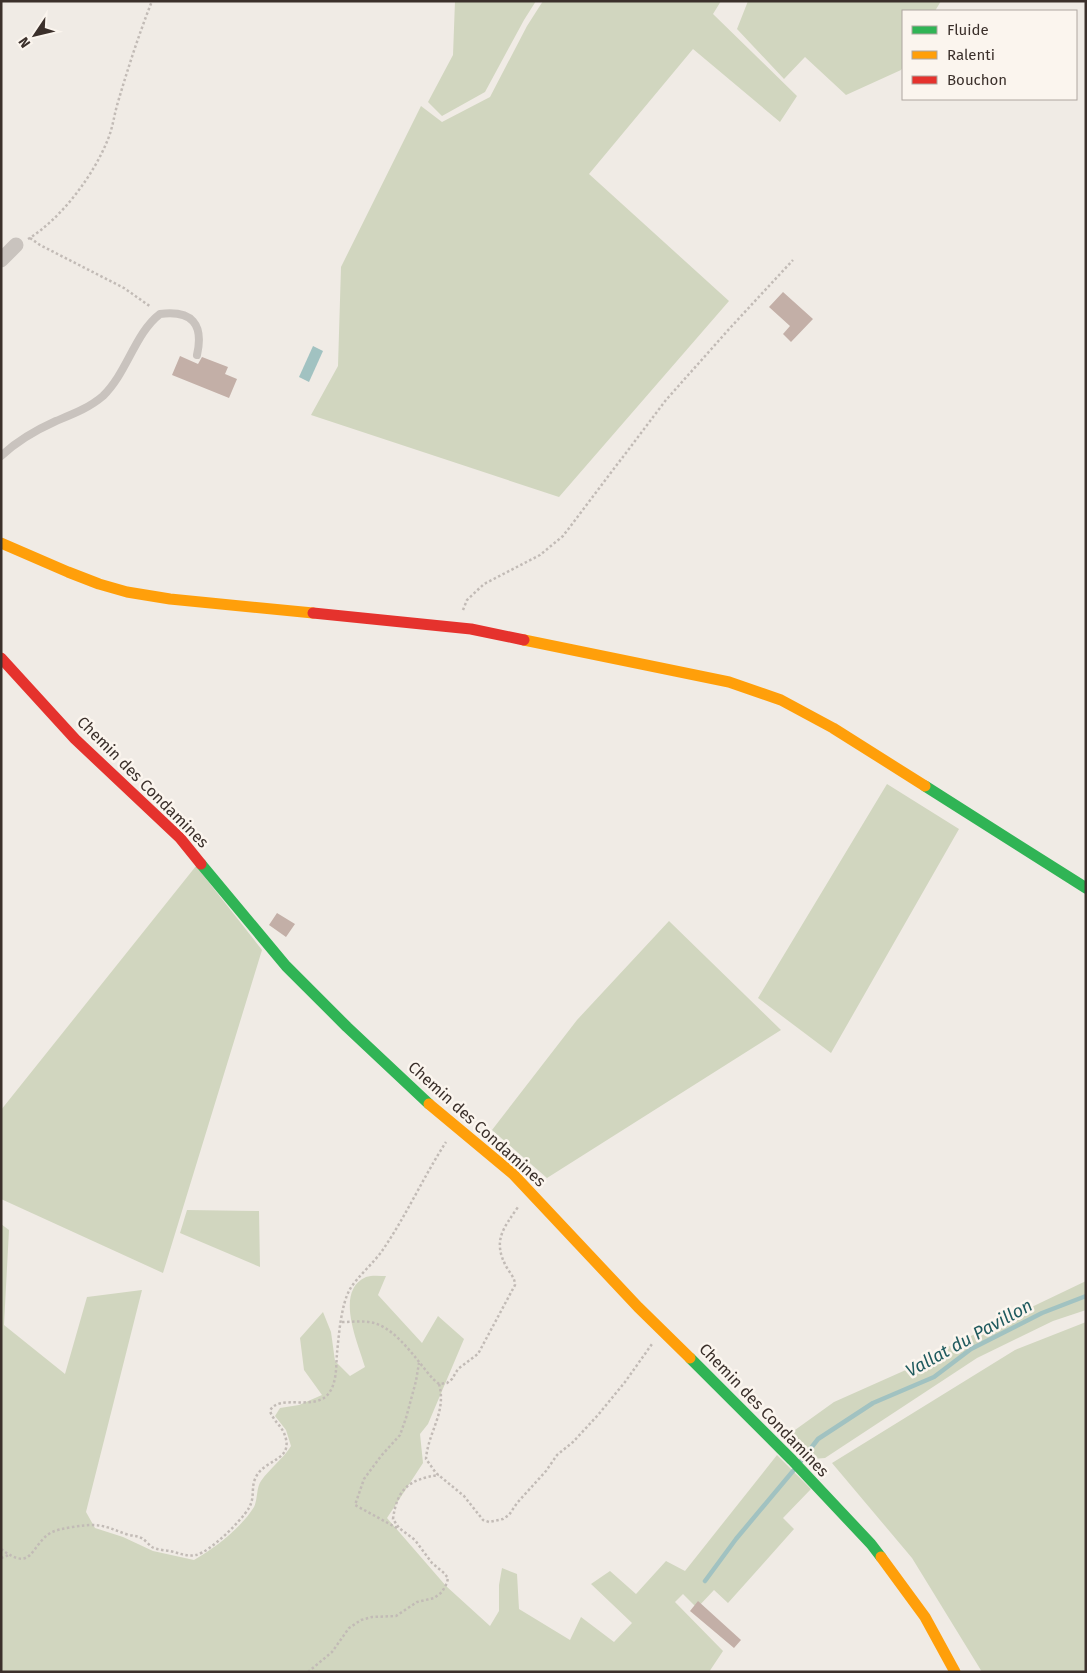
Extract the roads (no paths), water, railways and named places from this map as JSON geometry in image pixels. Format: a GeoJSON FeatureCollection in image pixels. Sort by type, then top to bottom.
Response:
{"type":"FeatureCollection","features":[{"type":"Feature","properties":{"kind":"street"},"geometry":{"type":"LineString","coordinates":[[1,260],[16,246]]}},
{"type":"Feature","properties":{"kind":"street"},"geometry":{"type":"LineString","coordinates":[[1,543],[68,572],[127,592],[170,599],[471,629],[729,682],[781,700],[833,728],[1086,888]]}},
{"type":"Feature","properties":{"kind":"street","name":"Chemin des Condamines"},"geometry":{"type":"LineString","coordinates":[[1,658],[75,739],[180,838],[293,973],[417,1094],[487,1151],[529,1191],[638,1307],[792,1460],[870,1544],[925,1617],[955,1672]]}},
{"type":"Feature","properties":{"kind":"lane"},"geometry":{"type":"LineString","coordinates":[[1,456],[31,434],[90,406],[102,397],[120,376],[142,336],[152,321],[160,314],[176,314],[188,317],[194,322],[200,335],[197,355]]}},
{"type":"Feature","properties":{"kind":"water"},"geometry":{"type":"Polygon","coordinates":[[[313,346],[323,351],[309,382],[299,377],[313,346]]]}},
{"type":"Feature","properties":{"kind":"waterway","name":"Vallat du Pavillon"},"geometry":{"type":"LineString","coordinates":[[801,1461],[818,1439],[873,1403],[934,1377],[971,1349],[1042,1313],[1086,1296]]}},
{"type":"Feature","properties":{"kind":"waterway","name":"Vallat du Pavillon"},"geometry":{"type":"LineString","coordinates":[[705,1581],[736,1539],[793,1471]]}}]}
